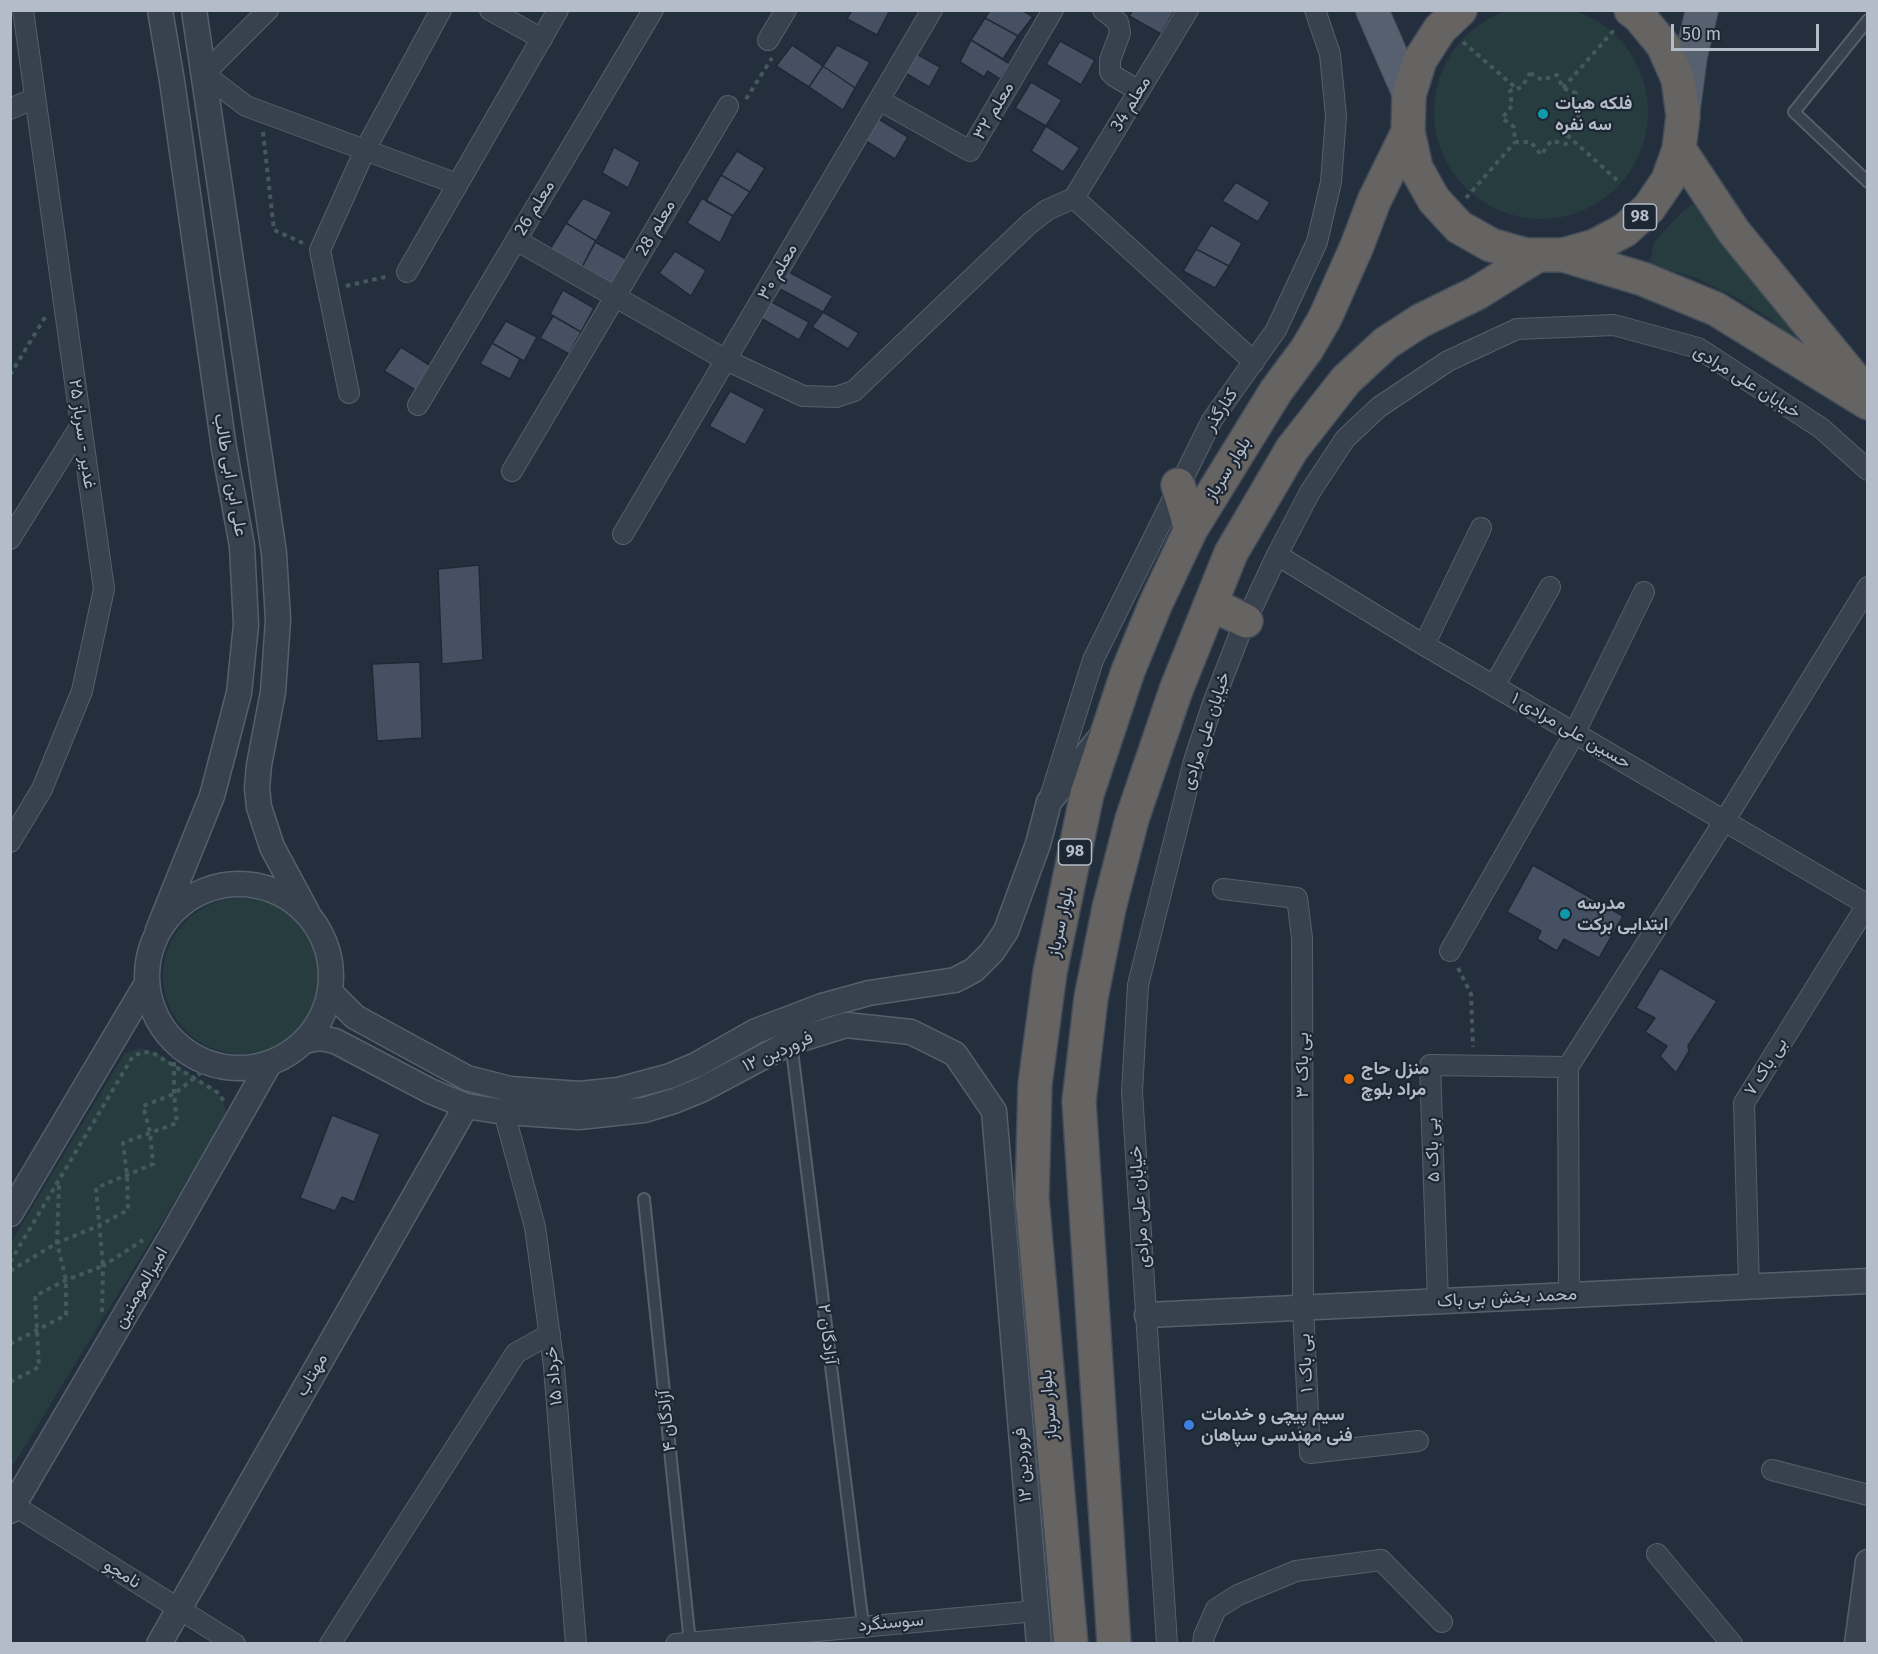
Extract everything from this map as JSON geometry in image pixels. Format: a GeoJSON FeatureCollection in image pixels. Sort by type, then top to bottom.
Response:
{"type":"FeatureCollection","features":[{"type":"Feature","properties":{"kind":"highway","name":"98"},"geometry":{"type":"LineString","coordinates":[[1462,26],[1440,29],[1420,60],[1409,95],[1407,132],[1416,168],[1434,200],[1459,227],[1491,245],[1526,255],[1550,255],[1595,246],[1625,230],[1649,208],[1668,180],[1679,149],[1683,116],[1678,79],[1662,45],[1639,16],[1632,11]]}},
{"type":"Feature","properties":{"kind":"highway","name":"بلوار سرباز"},"geometry":{"type":"LineString","coordinates":[[1071,1644],[1032,1198],[1035,1084],[1050,972],[1088,794],[1128,671],[1156,603],[1191,529],[1276,391],[1307,349],[1325,318],[1358,246],[1374,201],[1407,132]]}},
{"type":"Feature","properties":{"kind":"highway"},"geometry":{"type":"LineString","coordinates":[[1679,149],[1734,232],[1868,395]]}},
{"type":"Feature","properties":{"kind":"highway","name":"98"},"geometry":{"type":"LineString","coordinates":[[1114,1644],[1079,1101],[1090,998],[1109,908],[1132,819],[1176,690],[1231,553],[1292,449],[1346,380],[1386,343],[1420,321],[1550,255]]}},
{"type":"Feature","properties":{"kind":"highway"},"geometry":{"type":"LineString","coordinates":[[1550,255],[1643,279],[1716,309],[1868,403]]}},
{"type":"Feature","properties":{"kind":"highway"},"geometry":{"type":"LineString","coordinates":[[1178,485],[1191,529]]}},
{"type":"Feature","properties":{"kind":"highway"},"geometry":{"type":"LineString","coordinates":[[1211,604],[1246,621]]}},
{"type":"Feature","properties":{"kind":"main road","name":"98"},"geometry":{"type":"LineString","coordinates":[[1372,10],[1409,95]]}},
{"type":"Feature","properties":{"kind":"main road"},"geometry":{"type":"LineString","coordinates":[[1683,116],[1691,56],[1702,10]]}},
{"type":"Feature","properties":{"kind":"street","name":"غدیر - سرباز ۲۵"},"geometry":{"type":"LineString","coordinates":[[10,842],[42,789],[82,691],[104,589],[23,10]]}},
{"type":"Feature","properties":{"kind":"street","name":"علی ابن ابی طالب"},"geometry":{"type":"LineString","coordinates":[[158,930],[212,796],[239,693],[246,625],[242,546],[224,448],[160,10]]}},
{"type":"Feature","properties":{"kind":"street","name":"علی ابن ابی طالب"},"geometry":{"type":"LineString","coordinates":[[194,10],[274,553],[278,620],[273,692],[259,765],[257,788],[272,847],[306,912]]}},
{"type":"Feature","properties":{"kind":"street"},"geometry":{"type":"LineString","coordinates":[[172,81],[204,74],[268,10]]}},
{"type":"Feature","properties":{"kind":"street"},"geometry":{"type":"LineString","coordinates":[[349,393],[320,250],[365,150],[441,10]]}},
{"type":"Feature","properties":{"kind":"street"},"geometry":{"type":"LineString","coordinates":[[490,10],[542,39]]}},
{"type":"Feature","properties":{"kind":"street"},"geometry":{"type":"LineString","coordinates":[[407,272],[558,10]]}},
{"type":"Feature","properties":{"kind":"street","name":"معلم 26"},"geometry":{"type":"LineString","coordinates":[[418,405],[652,10]]}},
{"type":"Feature","properties":{"kind":"street"},"geometry":{"type":"LineString","coordinates":[[768,40],[786,10]]}},
{"type":"Feature","properties":{"kind":"street","name":"معلم ۳۰"},"geometry":{"type":"LineString","coordinates":[[623,534],[932,10]]}},
{"type":"Feature","properties":{"kind":"street","name":"معلم ۳۲"},"geometry":{"type":"LineString","coordinates":[[879,100],[970,152],[1053,10]]}},
{"type":"Feature","properties":{"kind":"street"},"geometry":{"type":"LineString","coordinates":[[1103,10],[1118,22],[1120,33],[1110,60],[1110,72],[1140,91]]}},
{"type":"Feature","properties":{"kind":"street","name":"معلم 34"},"geometry":{"type":"LineString","coordinates":[[1074,198],[1188,10]]}},
{"type":"Feature","properties":{"kind":"street","name":"کنارگذر"},"geometry":{"type":"LineString","coordinates":[[1049,802],[1093,660],[1212,420],[1276,330],[1317,242],[1330,182],[1336,116],[1329,54],[1315,10]]}},
{"type":"Feature","properties":{"kind":"street"},"geometry":{"type":"LineString","coordinates":[[204,74],[246,106],[457,183]]}},
{"type":"Feature","properties":{"kind":"street"},"geometry":{"type":"LineString","coordinates":[[10,109],[35,99]]}},
{"type":"Feature","properties":{"kind":"street","name":"معلم 28"},"geometry":{"type":"LineString","coordinates":[[512,471],[728,106]]}},
{"type":"Feature","properties":{"kind":"street"},"geometry":{"type":"LineString","coordinates":[[516,240],[726,360],[804,396],[836,397],[854,391],[1029,224],[1047,210],[1074,198],[1254,362]]}},
{"type":"Feature","properties":{"kind":"street","name":"خیابان علی مرادی"},"geometry":{"type":"LineString","coordinates":[[1167,1644],[1132,1092],[1138,985],[1194,761],[1214,703],[1246,621],[1276,555],[1310,492],[1345,439],[1379,407],[1448,361],[1517,329],[1614,325],[1698,348],[1821,429],[1868,470]]}},
{"type":"Feature","properties":{"kind":"street"},"geometry":{"type":"LineString","coordinates":[[10,539],[81,425]]}},
{"type":"Feature","properties":{"kind":"street"},"geometry":{"type":"LineString","coordinates":[[1424,645],[1481,528]]}},
{"type":"Feature","properties":{"kind":"street","name":"حسین علی مرادی ۱"},"geometry":{"type":"LineString","coordinates":[[1276,555],[1574,734],[1725,820],[1867,905]]}},
{"type":"Feature","properties":{"kind":"street"},"geometry":{"type":"LineString","coordinates":[[1494,686],[1550,587]]}},
{"type":"Feature","properties":{"kind":"street"},"geometry":{"type":"LineString","coordinates":[[1569,1295],[1568,1067],[1725,820],[1868,587]]}},
{"type":"Feature","properties":{"kind":"street"},"geometry":{"type":"LineString","coordinates":[[1450,951],[1574,734],[1644,592]]}},
{"type":"Feature","properties":{"kind":"street","name":"۱۲ فروردین"},"geometry":{"type":"LineString","coordinates":[[330,992],[355,1017],[374,1029],[467,1078],[510,1089],[580,1094],[618,1090],[642,1084],[696,1065],[756,1031],[822,1006],[869,993],[955,980],[974,970],[992,952],[1006,931],[1038,844],[1049,802],[1110,726]]}},
{"type":"Feature","properties":{"kind":"street"},"geometry":{"type":"LineString","coordinates":[[228,884],[257,885],[284,895],[306,912],[323,936],[331,963],[330,992],[321,1018],[304,1041],[288,1054],[269,1064],[240,1069],[203,1071],[191,1056],[174,1054],[151,1006],[146,985],[148,957],[158,930],[176,908],[200,892],[228,884]]}},
{"type":"Feature","properties":{"kind":"street","name":"بی باک ۳"},"geometry":{"type":"LineString","coordinates":[[1223,889],[1298,898],[1302,938],[1303,1308]]}},
{"type":"Feature","properties":{"kind":"street","name":"بی باک ۷"},"geometry":{"type":"LineString","coordinates":[[1749,1287],[1744,1103],[1867,905]]}},
{"type":"Feature","properties":{"kind":"street"},"geometry":{"type":"LineString","coordinates":[[10,1214],[146,985]]}},
{"type":"Feature","properties":{"kind":"street","name":"۱۲ فروردین"},"geometry":{"type":"LineString","coordinates":[[304,1041],[320,1038],[335,1041],[430,1091],[466,1106],[504,1112],[579,1117],[644,1110],[701,1090],[791,1042],[846,1025],[911,1032],[956,1054],[994,1111],[1039,1644]]}},
{"type":"Feature","properties":{"kind":"street","name":"امیرالمومنین"},"geometry":{"type":"LineString","coordinates":[[12,1506],[172,1236],[269,1064]]}},
{"type":"Feature","properties":{"kind":"street","name":"بی باک ۵"},"geometry":{"type":"LineString","coordinates":[[1438,1302],[1430,1065],[1568,1067]]}},
{"type":"Feature","properties":{"kind":"street"},"geometry":{"type":"LineString","coordinates":[[504,1112],[510,1089]]}},
{"type":"Feature","properties":{"kind":"street","name":"مهتاب"},"geometry":{"type":"LineString","coordinates":[[159,1644],[466,1106]]}},
{"type":"Feature","properties":{"kind":"street","name":"۱۵ خرداد"},"geometry":{"type":"LineString","coordinates":[[504,1112],[535,1227],[550,1334],[576,1644]]}},
{"type":"Feature","properties":{"kind":"street","name":"محمد بخش بی باک"},"geometry":{"type":"LineString","coordinates":[[1147,1315],[1868,1281]]}},
{"type":"Feature","properties":{"kind":"street","name":"بی باک ۱"},"geometry":{"type":"LineString","coordinates":[[1303,1308],[1310,1453],[1418,1440]]}},
{"type":"Feature","properties":{"kind":"street"},"geometry":{"type":"LineString","coordinates":[[330,1644],[516,1353],[550,1334]]}},
{"type":"Feature","properties":{"kind":"street"},"geometry":{"type":"LineString","coordinates":[[1772,1470],[1868,1495]]}},
{"type":"Feature","properties":{"kind":"street","name":"نامجو"},"geometry":{"type":"LineString","coordinates":[[12,1506],[235,1644]]}},
{"type":"Feature","properties":{"kind":"street"},"geometry":{"type":"LineString","coordinates":[[1657,1554],[1732,1644]]}},
{"type":"Feature","properties":{"kind":"street"},"geometry":{"type":"LineString","coordinates":[[1203,1644],[1204,1636],[1216,1609],[1238,1595],[1296,1571],[1381,1560],[1442,1622]]}},
{"type":"Feature","properties":{"kind":"street"},"geometry":{"type":"LineString","coordinates":[[1857,1644],[1866,1574]]}},
{"type":"Feature","properties":{"kind":"street","name":"سوسنگرد"},"geometry":{"type":"LineString","coordinates":[[685,1643],[863,1634],[1036,1611]]}},
{"type":"Feature","properties":{"kind":"street"},"geometry":{"type":"LineString","coordinates":[[200,1622],[201,1644]]}},
{"type":"Feature","properties":{"kind":"lane"},"geometry":{"type":"LineString","coordinates":[[1868,20],[1794,112],[1868,182]]}},
{"type":"Feature","properties":{"kind":"lane","name":"آزادگان ۲"},"geometry":{"type":"LineString","coordinates":[[791,1042],[863,1634]]}},
{"type":"Feature","properties":{"kind":"lane","name":"آزادگان ۴"},"geometry":{"type":"LineString","coordinates":[[644,1199],[685,1643]]}},
{"type":"Feature","properties":{"kind":"path"},"geometry":{"type":"LineString","coordinates":[[1563,88],[1632,11]]}},
{"type":"Feature","properties":{"kind":"path"},"geometry":{"type":"LineString","coordinates":[[1462,26],[1517,88]]}},
{"type":"Feature","properties":{"kind":"path"},"geometry":{"type":"LineString","coordinates":[[728,106],[738,112],[780,46],[768,40]]}},
{"type":"Feature","properties":{"kind":"path"},"geometry":{"type":"LineString","coordinates":[[1450,216],[1515,142],[1514,127],[1502,118],[1512,106],[1510,91],[1522,87],[1530,73],[1542,80],[1557,75],[1563,88],[1576,93],[1573,108],[1581,120],[1568,128],[1566,144],[1551,141],[1541,155],[1531,142],[1515,142]]}},
{"type":"Feature","properties":{"kind":"path"},"geometry":{"type":"LineString","coordinates":[[261,111],[274,230],[320,250]]}},
{"type":"Feature","properties":{"kind":"path"},"geometry":{"type":"LineString","coordinates":[[1567,135],[1617,180]]}},
{"type":"Feature","properties":{"kind":"path"},"geometry":{"type":"LineString","coordinates":[[328,291],[407,272]]}},
{"type":"Feature","properties":{"kind":"path"},"geometry":{"type":"LineString","coordinates":[[10,375],[62,289]]}},
{"type":"Feature","properties":{"kind":"path"},"geometry":{"type":"LineString","coordinates":[[1450,951],[1472,994],[1474,1066]]}},
{"type":"Feature","properties":{"kind":"path"},"geometry":{"type":"LineString","coordinates":[[10,1262],[133,1056],[144,1052],[174,1054],[203,1071],[226,1106]]}},
{"type":"Feature","properties":{"kind":"path"},"geometry":{"type":"LineString","coordinates":[[10,1271],[57,1243],[98,1227],[128,1210],[123,1143],[177,1123],[174,1054]]}},
{"type":"Feature","properties":{"kind":"path"},"geometry":{"type":"LineString","coordinates":[[114,1335],[102,1329],[103,1266],[96,1188],[153,1164],[150,1132],[143,1106],[174,1094],[203,1071]]}},
{"type":"Feature","properties":{"kind":"path"},"geometry":{"type":"LineString","coordinates":[[38,1167],[60,1181]]}},
{"type":"Feature","properties":{"kind":"path"},"geometry":{"type":"LineString","coordinates":[[10,1344],[66,1315],[66,1280],[57,1243],[60,1181]]}},
{"type":"Feature","properties":{"kind":"path"},"geometry":{"type":"LineString","coordinates":[[10,1382],[39,1367],[35,1296],[66,1280],[103,1266],[160,1229],[172,1236]]}},
{"type":"Feature","properties":{"kind":"green space"},"geometry":{"type":"Polygon","coordinates":[[[1531,5],[1551,5],[1582,13],[1617,36],[1640,71],[1646,91],[1648,112],[1646,133],[1640,153],[1617,188],[1582,211],[1551,219],[1531,219],[1500,211],[1473,195],[1458,180],[1442,153],[1434,122],[1434,102],[1442,71],[1458,44],[1473,29],[1500,13],[1531,5]]]}},
{"type":"Feature","properties":{"kind":"green space"},"geometry":{"type":"Polygon","coordinates":[[[1701,198],[1816,344],[1806,350],[1770,319],[1739,299],[1696,278],[1650,264],[1654,242],[1681,213],[1701,198]]]}},
{"type":"Feature","properties":{"kind":"green space"},"geometry":{"type":"Polygon","coordinates":[[[241,898],[256,899],[271,904],[296,921],[313,946],[318,961],[318,991],[313,1006],[296,1031],[271,1048],[256,1053],[241,1054],[226,1053],[211,1048],[186,1031],[169,1006],[164,991],[163,976],[164,961],[169,946],[186,921],[211,904],[226,899],[241,898]]]}},
{"type":"Feature","properties":{"kind":"green space"},"geometry":{"type":"Polygon","coordinates":[[[139,1048],[155,1052],[216,1090],[223,1100],[226,1112],[222,1124],[11,1469],[10,1244],[125,1053],[139,1048]]]}},
{"type":"Feature","properties":{"kind":"building"},"geometry":{"type":"Polygon","coordinates":[[[852,10],[889,12],[877,35],[847,19],[852,10]]]}},
{"type":"Feature","properties":{"kind":"building"},"geometry":{"type":"Polygon","coordinates":[[[990,10],[1022,10],[1033,17],[1018,36],[985,18],[990,10]]]}},
{"type":"Feature","properties":{"kind":"building"},"geometry":{"type":"Polygon","coordinates":[[[1133,10],[1175,10],[1161,34],[1129,16],[1133,10]]]}},
{"type":"Feature","properties":{"kind":"building"},"geometry":{"type":"Polygon","coordinates":[[[985,18],[1018,36],[1003,59],[971,40],[985,18]]]}},
{"type":"Feature","properties":{"kind":"building"},"geometry":{"type":"Polygon","coordinates":[[[971,40],[1010,64],[1000,79],[988,71],[984,77],[960,62],[971,40]]]}},
{"type":"Feature","properties":{"kind":"building"},"geometry":{"type":"Polygon","coordinates":[[[1060,41],[1095,60],[1081,85],[1046,64],[1060,41]]]}},
{"type":"Feature","properties":{"kind":"building"},"geometry":{"type":"Polygon","coordinates":[[[792,45],[823,66],[809,87],[776,66],[792,45]]]}},
{"type":"Feature","properties":{"kind":"building"},"geometry":{"type":"Polygon","coordinates":[[[837,45],[870,62],[855,88],[823,66],[837,45]]]}},
{"type":"Feature","properties":{"kind":"building"},"geometry":{"type":"Polygon","coordinates":[[[913,52],[940,67],[929,87],[902,71],[913,52]]]}},
{"type":"Feature","properties":{"kind":"building"},"geometry":{"type":"Polygon","coordinates":[[[823,66],[855,88],[843,110],[809,87],[823,66]]]}},
{"type":"Feature","properties":{"kind":"building"},"geometry":{"type":"Polygon","coordinates":[[[1031,82],[1062,100],[1046,126],[1015,108],[1031,82]]]}},
{"type":"Feature","properties":{"kind":"building"},"geometry":{"type":"Polygon","coordinates":[[[869,113],[908,137],[895,159],[856,135],[869,113]]]}},
{"type":"Feature","properties":{"kind":"building"},"geometry":{"type":"Polygon","coordinates":[[[1046,126],[1080,148],[1063,172],[1031,151],[1046,126]]]}},
{"type":"Feature","properties":{"kind":"building"},"geometry":{"type":"Polygon","coordinates":[[[614,147],[640,162],[628,188],[602,173],[614,147]]]}},
{"type":"Feature","properties":{"kind":"building"},"geometry":{"type":"Polygon","coordinates":[[[737,151],[765,168],[750,192],[721,175],[737,151]]]}},
{"type":"Feature","properties":{"kind":"building"},"geometry":{"type":"Polygon","coordinates":[[[721,175],[750,192],[733,216],[706,201],[721,175]]]}},
{"type":"Feature","properties":{"kind":"building"},"geometry":{"type":"Polygon","coordinates":[[[1236,182],[1270,202],[1258,222],[1222,201],[1236,182]]]}},
{"type":"Feature","properties":{"kind":"building"},"geometry":{"type":"Polygon","coordinates":[[[583,198],[612,212],[596,241],[566,223],[583,198]]]}},
{"type":"Feature","properties":{"kind":"building"},"geometry":{"type":"Polygon","coordinates":[[[702,198],[733,216],[720,243],[687,223],[702,198]]]}},
{"type":"Feature","properties":{"kind":"building"},"geometry":{"type":"Polygon","coordinates":[[[566,223],[596,241],[582,267],[550,249],[566,223]]]}},
{"type":"Feature","properties":{"kind":"building"},"geometry":{"type":"Polygon","coordinates":[[[1211,225],[1242,243],[1229,266],[1196,249],[1211,225]]]}},
{"type":"Feature","properties":{"kind":"building"},"geometry":{"type":"Polygon","coordinates":[[[595,242],[632,262],[617,287],[582,267],[595,242]]]}},
{"type":"Feature","properties":{"kind":"building"},"geometry":{"type":"Polygon","coordinates":[[[1196,249],[1229,266],[1215,288],[1183,271],[1196,249]]]}},
{"type":"Feature","properties":{"kind":"building"},"geometry":{"type":"Polygon","coordinates":[[[675,251],[706,270],[691,296],[659,273],[675,251]]]}},
{"type":"Feature","properties":{"kind":"building"},"geometry":{"type":"Polygon","coordinates":[[[789,272],[833,296],[823,312],[778,288],[789,272]]]}},
{"type":"Feature","properties":{"kind":"building"},"geometry":{"type":"Polygon","coordinates":[[[563,290],[594,308],[581,332],[550,314],[563,290]]]}},
{"type":"Feature","properties":{"kind":"building"},"geometry":{"type":"Polygon","coordinates":[[[768,300],[809,322],[799,340],[757,316],[768,300]]]}},
{"type":"Feature","properties":{"kind":"building"},"geometry":{"type":"Polygon","coordinates":[[[823,312],[859,333],[848,349],[812,327],[823,312]]]}},
{"type":"Feature","properties":{"kind":"building"},"geometry":{"type":"Polygon","coordinates":[[[553,316],[581,332],[569,354],[540,338],[553,316]]]}},
{"type":"Feature","properties":{"kind":"building"},"geometry":{"type":"Polygon","coordinates":[[[506,321],[537,337],[524,361],[492,343],[506,321]]]}},
{"type":"Feature","properties":{"kind":"building"},"geometry":{"type":"Polygon","coordinates":[[[492,343],[520,359],[510,379],[480,364],[492,343]]]}},
{"type":"Feature","properties":{"kind":"building"},"geometry":{"type":"Polygon","coordinates":[[[401,347],[431,366],[417,391],[384,371],[401,347]]]}},
{"type":"Feature","properties":{"kind":"building"},"geometry":{"type":"Polygon","coordinates":[[[730,391],[765,409],[745,445],[709,426],[730,391]]]}},
{"type":"Feature","properties":{"kind":"building"},"geometry":{"type":"Polygon","coordinates":[[[479,565],[483,660],[442,664],[438,569],[479,565]]]}},
{"type":"Feature","properties":{"kind":"building"},"geometry":{"type":"Polygon","coordinates":[[[420,662],[422,738],[377,741],[372,664],[420,662]]]}},
{"type":"Feature","properties":{"kind":"building","name":"مدرسه ابتدایی برکت"},"geometry":{"type":"Polygon","coordinates":[[[1533,865],[1623,916],[1599,958],[1564,939],[1557,951],[1537,939],[1541,931],[1507,912],[1533,865]]]}},
{"type":"Feature","properties":{"kind":"building"},"geometry":{"type":"Polygon","coordinates":[[[1660,968],[1717,1001],[1688,1046],[1689,1051],[1676,1073],[1660,1056],[1667,1046],[1645,1032],[1655,1018],[1636,1008],[1660,968]]]}},
{"type":"Feature","properties":{"kind":"building"},"geometry":{"type":"Polygon","coordinates":[[[332,1115],[380,1134],[354,1202],[342,1197],[335,1211],[300,1198],[332,1115]]]}},
{"type":"Feature","properties":{"kind":"place","name":"فلکه هیات سه نفره"},"geometry":{"type":"Point","coordinates":[1543,114]}},
{"type":"Feature","properties":{"kind":"place","name":"مدرسه ابتدایی برکت"},"geometry":{"type":"Point","coordinates":[1565,914]}},
{"type":"Feature","properties":{"kind":"place","name":"منزل حاج مراد بلوچ"},"geometry":{"type":"Point","coordinates":[1349,1079]}},
{"type":"Feature","properties":{"kind":"place","name":"سیم پیچی و خدمات فنی مهندسی سپاهان"},"geometry":{"type":"Point","coordinates":[1189,1425]}}]}
